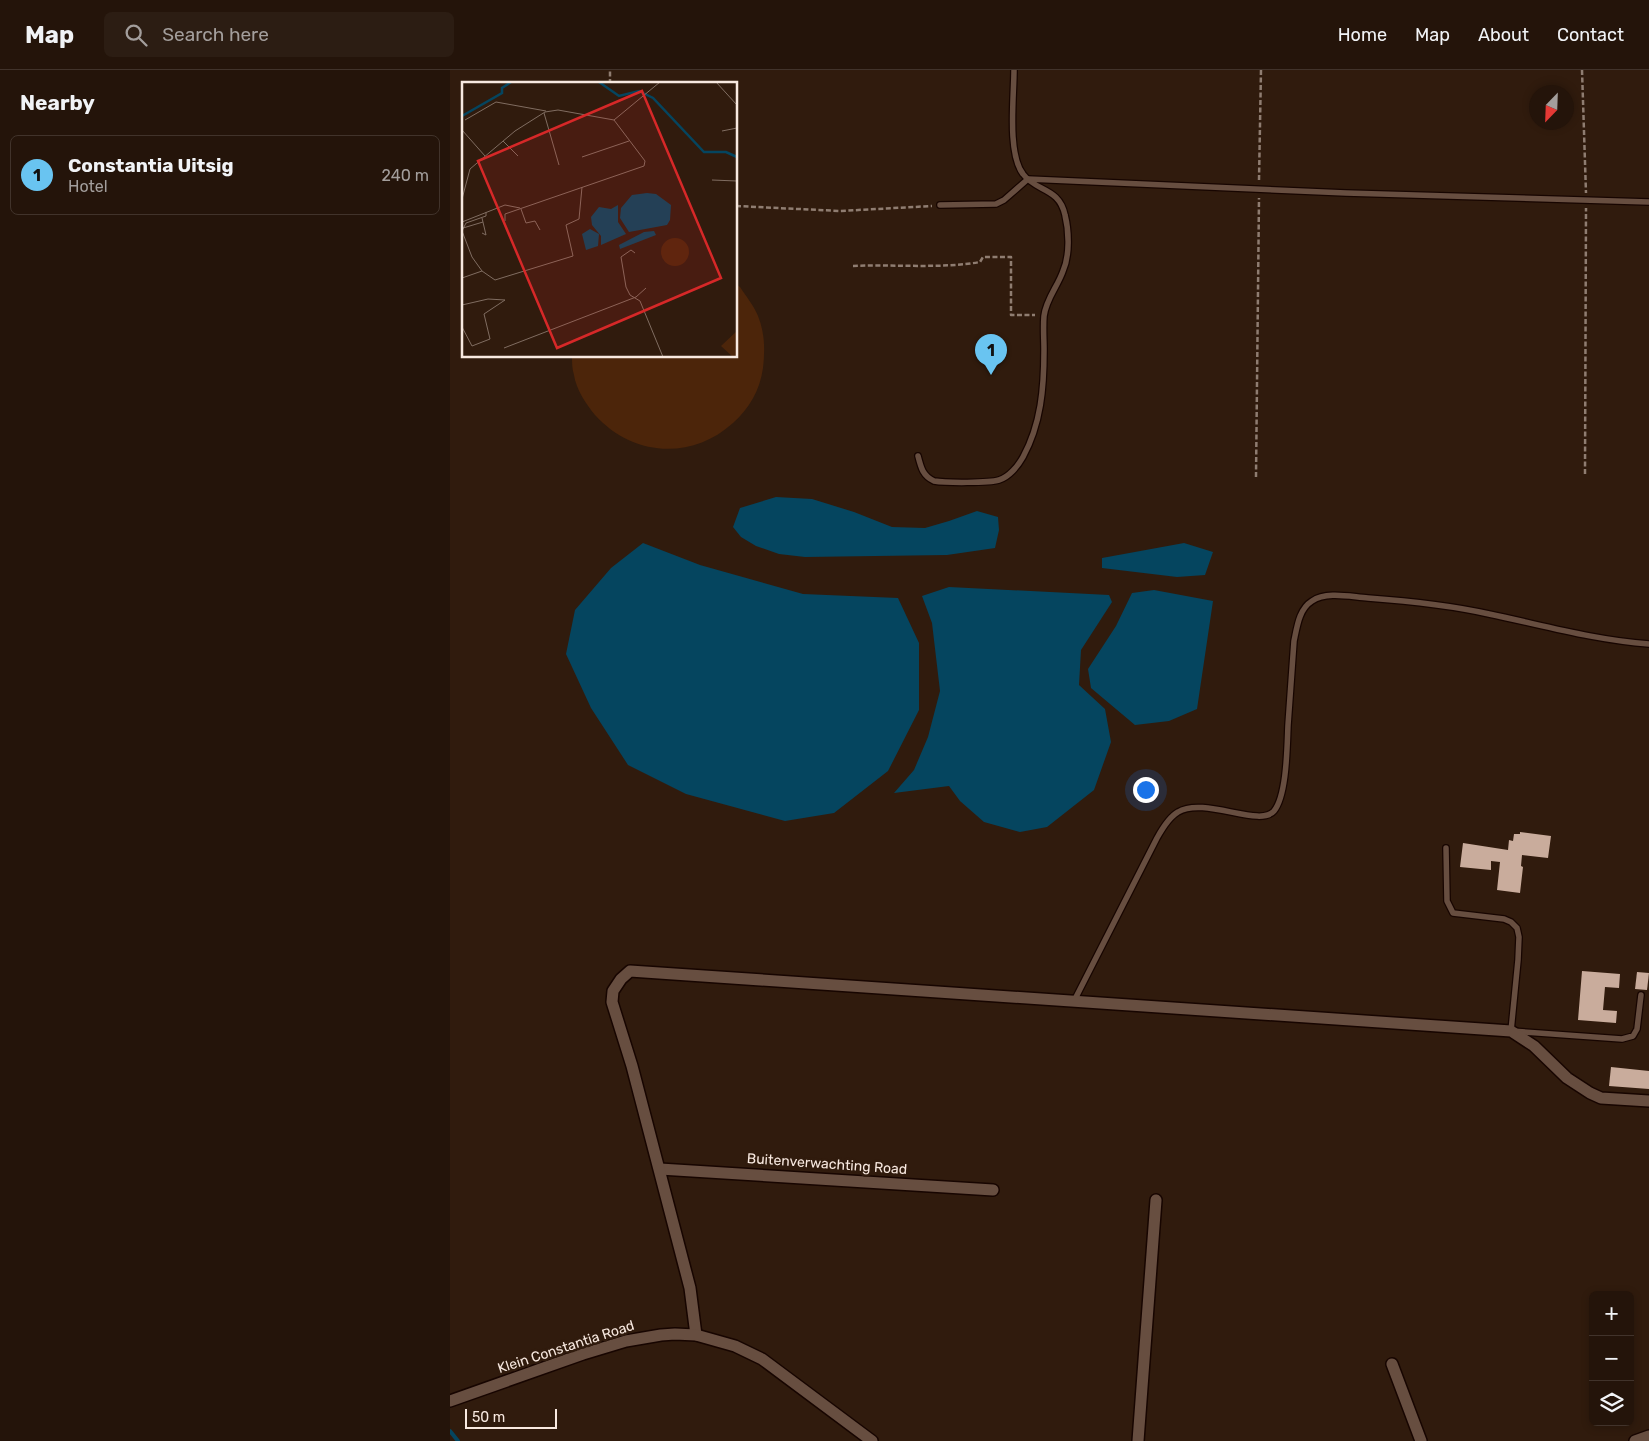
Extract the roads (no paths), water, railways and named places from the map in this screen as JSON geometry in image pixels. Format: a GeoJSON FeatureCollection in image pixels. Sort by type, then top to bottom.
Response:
{"type":"FeatureCollection","features":[{"type":"Feature","properties":{"kind":"street"},"geometry":{"type":"LineString","coordinates":[[696,1335],[690,1288],[632,1066],[614,1009],[612,996],[617,984],[630,971],[1512,1031],[1534,1046],[1567,1078],[1590,1093],[1600,1098],[1649,1101]]}},
{"type":"Feature","properties":{"kind":"street","name":"Buitenverwachting Road"},"geometry":{"type":"LineString","coordinates":[[660,1169],[993,1190]]}},
{"type":"Feature","properties":{"kind":"street"},"geometry":{"type":"LineString","coordinates":[[1138,1441],[1156,1200]]}},
{"type":"Feature","properties":{"kind":"street","name":"Klein Constantia Road"},"geometry":{"type":"LineString","coordinates":[[450,1401],[583,1354],[626,1341],[647,1336],[696,1335],[736,1346],[762,1359],[872,1441]]}},
{"type":"Feature","properties":{"kind":"street"},"geometry":{"type":"LineString","coordinates":[[1392,1364],[1421,1441]]}},
{"type":"Feature","properties":{"kind":"street"},"geometry":{"type":"LineString","coordinates":[[1635,1441],[1649,1436]]}},
{"type":"Feature","properties":{"kind":"lane"},"geometry":{"type":"LineString","coordinates":[[918,456],[921,471],[934,482],[998,480],[1016,468],[1028,444],[1042,400],[1044,316],[1066,263],[1067,224],[1065,213],[1058,198],[1028,179],[1018,164],[1015,155],[1014,70]]}},
{"type":"Feature","properties":{"kind":"lane"},"geometry":{"type":"LineString","coordinates":[[940,205],[996,204],[1004,200],[1028,179],[1649,202]]}},
{"type":"Feature","properties":{"kind":"lane"},"geometry":{"type":"LineString","coordinates":[[1074,1001],[1157,838],[1164,826],[1178,811],[1194,807],[1210,807],[1252,816],[1261,816],[1271,814],[1276,809],[1284,777],[1294,642],[1297,627],[1305,608],[1312,601],[1333,595],[1408,601],[1487,613],[1604,640],[1649,644]]}},
{"type":"Feature","properties":{"kind":"lane"},"geometry":{"type":"LineString","coordinates":[[1446,848],[1447,901],[1453,913],[1504,919],[1515,924],[1518,930],[1518,960],[1512,1031],[1622,1039],[1633,1036],[1637,1029],[1641,996]]}},
{"type":"Feature","properties":{"kind":"water"},"geometry":{"type":"Polygon","coordinates":[[[776,497],[812,499],[854,512],[892,527],[925,528],[977,511],[998,517],[999,530],[995,548],[947,555],[805,557],[779,554],[756,546],[741,537],[733,527],[740,508],[776,497]]]}},
{"type":"Feature","properties":{"kind":"water"},"geometry":{"type":"Polygon","coordinates":[[[643,543],[700,565],[803,594],[898,598],[919,643],[919,710],[888,771],[834,813],[785,821],[686,794],[628,765],[591,708],[566,654],[575,610],[611,568],[643,543]]]}},
{"type":"Feature","properties":{"kind":"water"},"geometry":{"type":"Polygon","coordinates":[[[1184,543],[1213,552],[1205,575],[1177,577],[1102,568],[1102,558],[1184,543]]]}},
{"type":"Feature","properties":{"kind":"water"},"geometry":{"type":"Polygon","coordinates":[[[949,587],[1109,595],[1112,602],[1081,650],[1079,685],[1105,709],[1111,742],[1094,790],[1047,827],[1020,832],[984,822],[960,801],[949,786],[894,793],[914,770],[928,737],[940,691],[932,623],[922,596],[949,587]]]}},
{"type":"Feature","properties":{"kind":"water"},"geometry":{"type":"Polygon","coordinates":[[[1154,590],[1213,601],[1197,709],[1169,721],[1135,725],[1091,688],[1088,669],[1116,626],[1132,593],[1154,590]]]}},
{"type":"Feature","properties":{"kind":"waterway"},"geometry":{"type":"LineString","coordinates":[[450,1431],[458,1441]]}},
{"type":"Feature","properties":{"kind":"place","name":"Constantia Uitsig"},"geometry":{"type":"Point","coordinates":[991,375]}}]}
